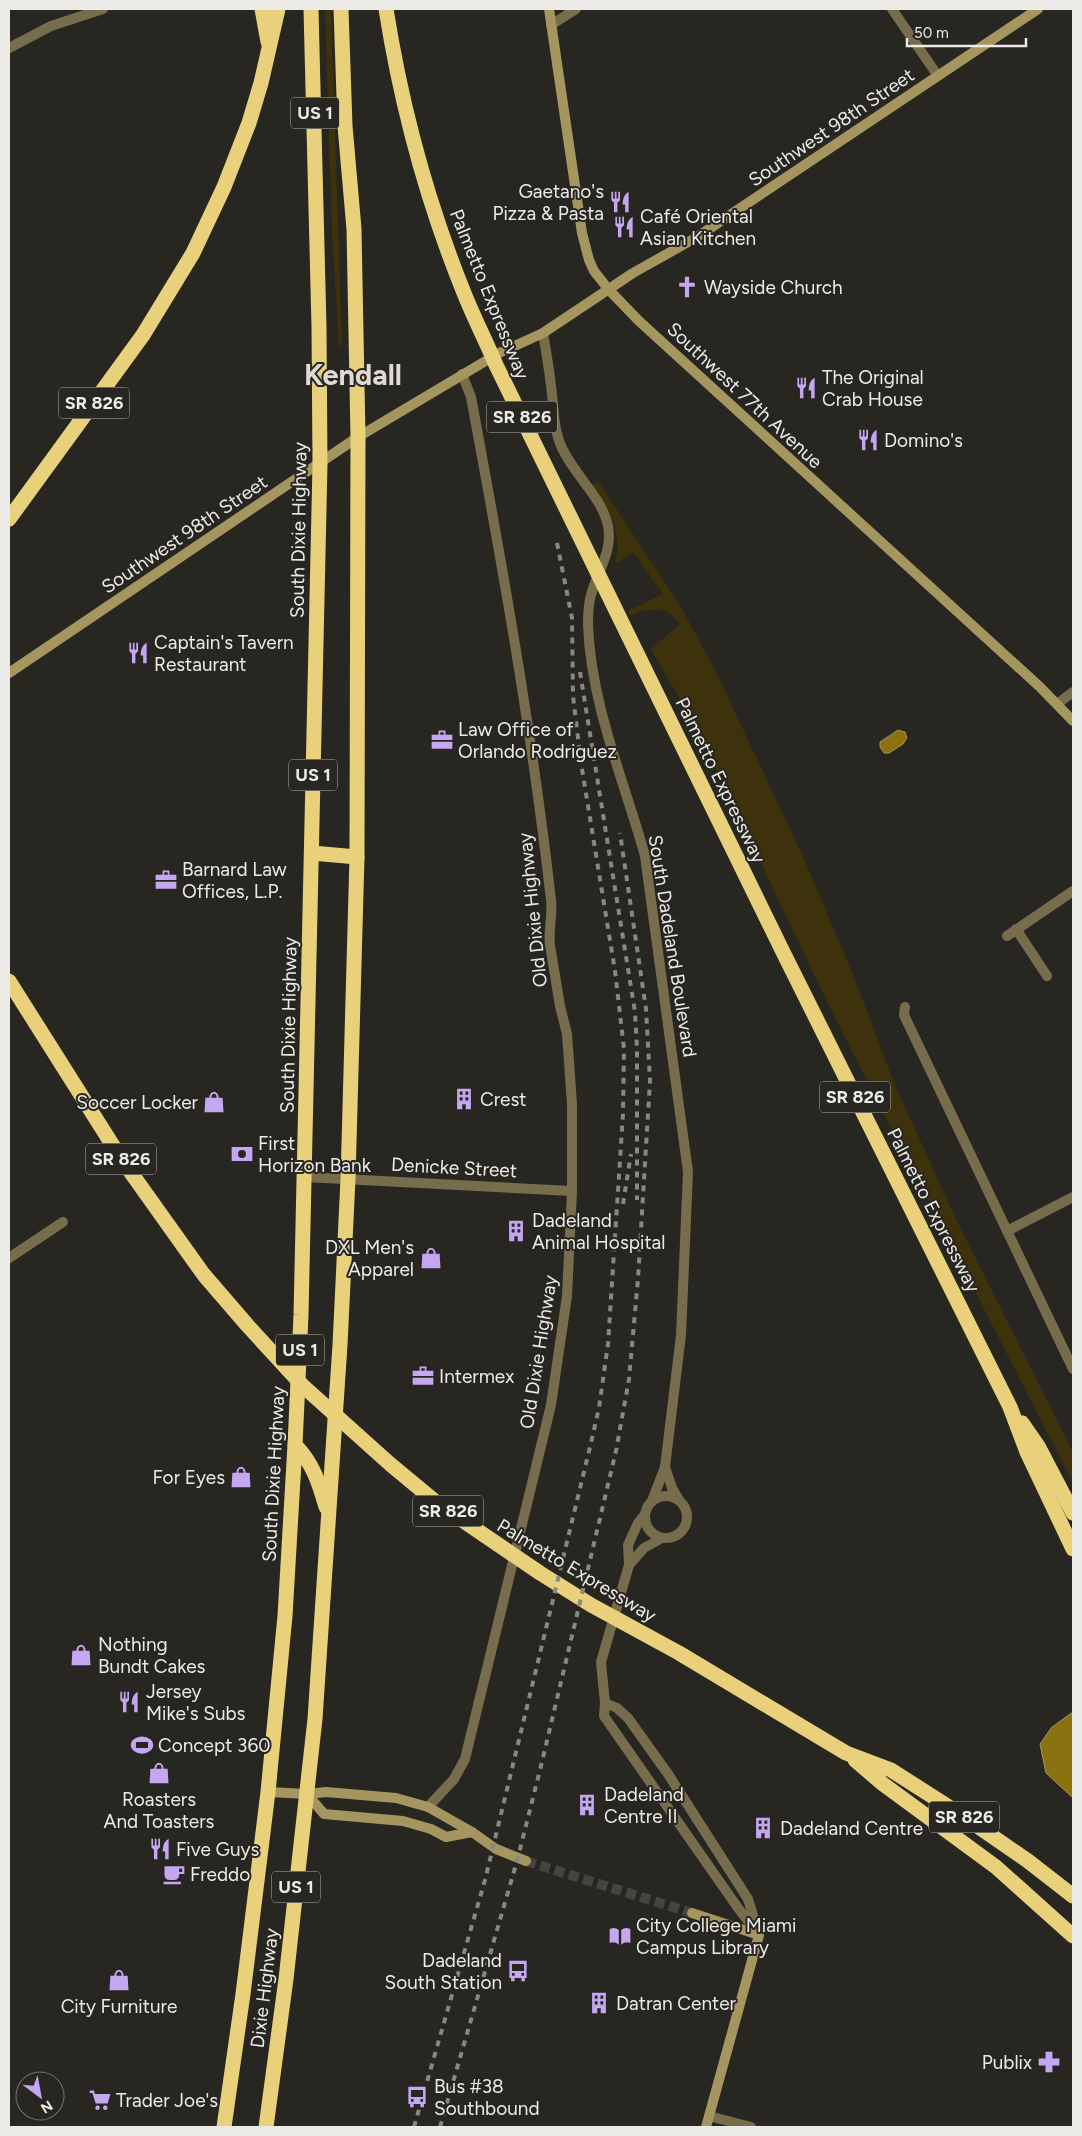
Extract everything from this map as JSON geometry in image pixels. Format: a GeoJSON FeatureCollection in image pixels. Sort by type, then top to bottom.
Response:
{"type":"FeatureCollection","features":[{"type":"Feature","properties":{"kind":"highway"},"geometry":{"type":"LineString","coordinates":[[262,9],[270,48]]}},
{"type":"Feature","properties":{"kind":"highway","name":"SR 826"},"geometry":{"type":"LineString","coordinates":[[9,519],[138,342],[184,269],[206,228],[239,151],[259,91],[278,9]]}},
{"type":"Feature","properties":{"kind":"highway","name":"South Dixie Highway"},"geometry":{"type":"LineString","coordinates":[[224,2127],[243,1994],[268,1792],[285,1616],[295,1445],[305,1177],[320,464],[320,327],[311,9]]}},
{"type":"Feature","properties":{"kind":"highway","name":"US 1"},"geometry":{"type":"LineString","coordinates":[[307,1794],[315,1719],[329,1515],[348,1179],[357,857],[358,437],[354,229],[345,126],[341,9]]}},
{"type":"Feature","properties":{"kind":"highway","name":"Palmetto Expressway"},"geometry":{"type":"LineString","coordinates":[[386,9],[403,95],[425,182],[462,289],[633,646],[1010,1407],[1027,1452],[1073,1549]]}},
{"type":"Feature","properties":{"kind":"highway"},"geometry":{"type":"LineString","coordinates":[[312,853],[357,857]]}},
{"type":"Feature","properties":{"kind":"highway","name":"Palmetto Expressway"},"geometry":{"type":"LineString","coordinates":[[9,981],[122,1160],[155,1209],[204,1275],[303,1386],[350,1429],[437,1503],[488,1539],[584,1601],[679,1654],[846,1753],[891,1770],[1028,1861],[1073,1896]]}},
{"type":"Feature","properties":{"kind":"highway"},"geometry":{"type":"LineString","coordinates":[[1010,1407],[1038,1446],[1073,1513]]}},
{"type":"Feature","properties":{"kind":"highway"},"geometry":{"type":"LineString","coordinates":[[295,1445],[304,1454],[314,1470],[329,1515]]}},
{"type":"Feature","properties":{"kind":"highway"},"geometry":{"type":"LineString","coordinates":[[846,1753],[883,1784],[996,1867],[1073,1936]]}},
{"type":"Feature","properties":{"kind":"highway","name":"Dixie Highway"},"geometry":{"type":"LineString","coordinates":[[266,2127],[285,1986],[307,1794]]}},
{"type":"Feature","properties":{"kind":"street"},"geometry":{"type":"LineString","coordinates":[[9,48],[51,26],[91,11],[103,9]]}},
{"type":"Feature","properties":{"kind":"street","name":"Southwest 77th Avenue"},"geometry":{"type":"LineString","coordinates":[[549,9],[584,241],[589,260],[609,290],[639,321],[1057,704],[1073,721]]}},
{"type":"Feature","properties":{"kind":"street"},"geometry":{"type":"LineString","coordinates":[[551,26],[576,9]]}},
{"type":"Feature","properties":{"kind":"street"},"geometry":{"type":"LineString","coordinates":[[892,9],[938,76]]}},
{"type":"Feature","properties":{"kind":"street","name":"Southwest 98th Street"},"geometry":{"type":"LineString","coordinates":[[9,673],[358,437],[498,353],[543,333],[609,290],[697,237],[1038,9]]}},
{"type":"Feature","properties":{"kind":"street","name":"South Dadeland Boulevard"},"geometry":{"type":"LineString","coordinates":[[543,333],[556,431],[562,448],[603,512],[608,527],[608,551],[590,597],[588,627],[605,725],[614,759],[632,807],[645,856],[688,1172],[681,1335],[665,1467],[652,1501],[638,1523],[628,1545],[629,1565],[601,1662],[605,1704],[604,1716],[738,1908],[759,1935]]}},
{"type":"Feature","properties":{"kind":"street","name":"Old Dixie Highway"},"geometry":{"type":"LineString","coordinates":[[428,1807],[454,1779],[464,1759],[551,1405],[567,1296],[572,1191],[572,1104],[567,1034],[560,1006],[549,935],[552,902],[525,705],[482,454],[471,397],[462,374]]}},
{"type":"Feature","properties":{"kind":"street"},"geometry":{"type":"LineString","coordinates":[[1057,704],[1073,692]]}},
{"type":"Feature","properties":{"kind":"street"},"geometry":{"type":"LineString","coordinates":[[1007,936],[1073,893]]}},
{"type":"Feature","properties":{"kind":"street"},"geometry":{"type":"LineString","coordinates":[[1016,929],[1047,976]]}},
{"type":"Feature","properties":{"kind":"street"},"geometry":{"type":"LineString","coordinates":[[905,1007],[904,1016],[1073,1369]]}},
{"type":"Feature","properties":{"kind":"street","name":"Denicke Street"},"geometry":{"type":"LineString","coordinates":[[305,1177],[572,1191]]}},
{"type":"Feature","properties":{"kind":"street"},"geometry":{"type":"LineString","coordinates":[[1007,1231],[1073,1198]]}},
{"type":"Feature","properties":{"kind":"street"},"geometry":{"type":"LineString","coordinates":[[9,1258],[63,1222]]}},
{"type":"Feature","properties":{"kind":"street","name":"South Dadeland Boulevard"},"geometry":{"type":"LineString","coordinates":[[629,1565],[644,1548],[662,1538],[676,1537],[685,1527],[687,1513],[672,1488],[665,1467]]}},
{"type":"Feature","properties":{"kind":"street"},"geometry":{"type":"LineString","coordinates":[[652,1501],[666,1496],[680,1501]]}},
{"type":"Feature","properties":{"kind":"street"},"geometry":{"type":"LineString","coordinates":[[645,1514],[645,1520],[651,1532],[662,1538]]}},
{"type":"Feature","properties":{"kind":"street"},"geometry":{"type":"LineString","coordinates":[[605,1704],[617,1708],[628,1718],[668,1774],[748,1899],[759,1935],[706,2127]]}},
{"type":"Feature","properties":{"kind":"street"},"geometry":{"type":"LineString","coordinates":[[653,1785],[668,1774]]}},
{"type":"Feature","properties":{"kind":"street"},"geometry":{"type":"LineString","coordinates":[[268,1792],[307,1794],[326,1792],[396,1798],[428,1807],[472,1832],[496,1849],[526,1862]]}},
{"type":"Feature","properties":{"kind":"street"},"geometry":{"type":"LineString","coordinates":[[307,1794],[324,1814],[403,1821],[431,1829],[446,1837],[472,1832]]}},
{"type":"Feature","properties":{"kind":"street"},"geometry":{"type":"LineString","coordinates":[[692,1913],[759,1935]]}},
{"type":"Feature","properties":{"kind":"street"},"geometry":{"type":"LineString","coordinates":[[709,2116],[751,2127]]}},
{"type":"Feature","properties":{"kind":"shaded area"},"geometry":{"type":"Polygon","coordinates":[[[325,9],[331,9],[342,345],[339,346],[332,233],[325,9]]]}},
{"type":"Feature","properties":{"kind":"shaded area"},"geometry":{"type":"Polygon","coordinates":[[[598,481],[681,607],[714,668],[801,852],[855,979],[894,1083],[957,1221],[1073,1452],[1073,1483],[832,1012],[695,725],[651,649],[680,624],[669,613],[657,610],[644,611],[630,616],[628,611],[663,594],[634,553],[616,563],[617,538],[607,507],[593,484],[598,481]]]}},
{"type":"Feature","properties":{"kind":"shaded area"},"geometry":{"type":"Polygon","coordinates":[[[898,730],[905,732],[907,738],[903,744],[889,753],[884,753],[880,747],[880,742],[898,730]]]}},
{"type":"Feature","properties":{"kind":"shaded area"},"geometry":{"type":"Polygon","coordinates":[[[1073,1712],[1073,1798],[1046,1773],[1040,1744],[1052,1727],[1073,1712]]]}},
{"type":"Feature","properties":{"kind":"tunnel"},"geometry":{"type":"LineString","coordinates":[[526,1861],[692,1913]]}},
{"type":"Feature","properties":{"kind":"railway"},"geometry":{"type":"LineString","coordinates":[[414,2127],[485,1880],[599,1408],[608,1344],[623,1114],[624,1049],[615,971],[581,763],[573,696],[572,618],[556,538]]}},
{"type":"Feature","properties":{"kind":"railway"},"geometry":{"type":"LineString","coordinates":[[580,672],[635,1012],[637,1049],[637,1200]]}},
{"type":"Feature","properties":{"kind":"railway"},"geometry":{"type":"LineString","coordinates":[[440,2127],[517,1861],[540,1770],[616,1451],[629,1379],[638,1279],[650,1081],[646,1009],[620,833]]}},
{"type":"Feature","properties":{"kind":"railway"},"geometry":{"type":"LineString","coordinates":[[623,1204],[631,1154]]}},
{"type":"Feature","properties":{"kind":"place","name":"Gaetano's Pizza & Pasta"},"geometry":{"type":"Point","coordinates":[620,202]}},
{"type":"Feature","properties":{"kind":"place","name":"Café Oriental Asian Kitchen"},"geometry":{"type":"Point","coordinates":[624,227]}},
{"type":"Feature","properties":{"kind":"place","name":"Wayside Church"},"geometry":{"type":"Point","coordinates":[687,287]}},
{"type":"Feature","properties":{"kind":"place","name":"The Original Crab House"},"geometry":{"type":"Point","coordinates":[806,388]}},
{"type":"Feature","properties":{"kind":"place","name":"Domino's"},"geometry":{"type":"Point","coordinates":[868,440]}},
{"type":"Feature","properties":{"kind":"place","name":"Captain's Tavern Restaurant"},"geometry":{"type":"Point","coordinates":[138,653]}},
{"type":"Feature","properties":{"kind":"place","name":"Law Office of Orlando Rodriguez"},"geometry":{"type":"Point","coordinates":[442,740]}},
{"type":"Feature","properties":{"kind":"place","name":"Barnard Law Offices, L.P."},"geometry":{"type":"Point","coordinates":[166,880]}},
{"type":"Feature","properties":{"kind":"place","name":"Crest"},"geometry":{"type":"Point","coordinates":[464,1099]}},
{"type":"Feature","properties":{"kind":"place","name":"Soccer Locker"},"geometry":{"type":"Point","coordinates":[214,1102]}},
{"type":"Feature","properties":{"kind":"place","name":"First Horizon Bank"},"geometry":{"type":"Point","coordinates":[242,1154]}},
{"type":"Feature","properties":{"kind":"place","name":"Dadeland Animal Hospital"},"geometry":{"type":"Point","coordinates":[516,1231]}},
{"type":"Feature","properties":{"kind":"place","name":"DXL Men's Apparel"},"geometry":{"type":"Point","coordinates":[431,1258]}},
{"type":"Feature","properties":{"kind":"place","name":"Intermex"},"geometry":{"type":"Point","coordinates":[423,1376]}},
{"type":"Feature","properties":{"kind":"place","name":"For Eyes"},"geometry":{"type":"Point","coordinates":[241,1477]}},
{"type":"Feature","properties":{"kind":"place","name":"Nothing Bundt Cakes"},"geometry":{"type":"Point","coordinates":[81,1655]}},
{"type":"Feature","properties":{"kind":"place","name":"Jersey Mike's Subs"},"geometry":{"type":"Point","coordinates":[129,1702]}},
{"type":"Feature","properties":{"kind":"place","name":"Concept 360"},"geometry":{"type":"Point","coordinates":[142,1745]}},
{"type":"Feature","properties":{"kind":"place","name":"Roasters And Toasters"},"geometry":{"type":"Point","coordinates":[159,1773]}},
{"type":"Feature","properties":{"kind":"place","name":"Dadeland Centre II"},"geometry":{"type":"Point","coordinates":[587,1805]}},
{"type":"Feature","properties":{"kind":"place","name":"Dadeland Centre"},"geometry":{"type":"Point","coordinates":[763,1828]}},
{"type":"Feature","properties":{"kind":"place","name":"Five Guys"},"geometry":{"type":"Point","coordinates":[160,1849]}},
{"type":"Feature","properties":{"kind":"place","name":"Freddo"},"geometry":{"type":"Point","coordinates":[174,1874]}},
{"type":"Feature","properties":{"kind":"place","name":"City College Miami Campus Library"},"geometry":{"type":"Point","coordinates":[620,1936]}},
{"type":"Feature","properties":{"kind":"place","name":"Dadeland South Station"},"geometry":{"type":"Point","coordinates":[518,1971]}},
{"type":"Feature","properties":{"kind":"place","name":"City Furniture"},"geometry":{"type":"Point","coordinates":[119,1980]}},
{"type":"Feature","properties":{"kind":"place","name":"Datran Center"},"geometry":{"type":"Point","coordinates":[599,2003]}},
{"type":"Feature","properties":{"kind":"place","name":"Publix"},"geometry":{"type":"Point","coordinates":[1049,2062]}},
{"type":"Feature","properties":{"kind":"place","name":"Bus #38 Southbound"},"geometry":{"type":"Point","coordinates":[417,2097]}},
{"type":"Feature","properties":{"kind":"place","name":"Trader Joe's"},"geometry":{"type":"Point","coordinates":[100,2100]}},
{"type":"Feature","properties":{"kind":"district","name":"Kendall"},"geometry":{"type":"Point","coordinates":[353,375]}}]}
